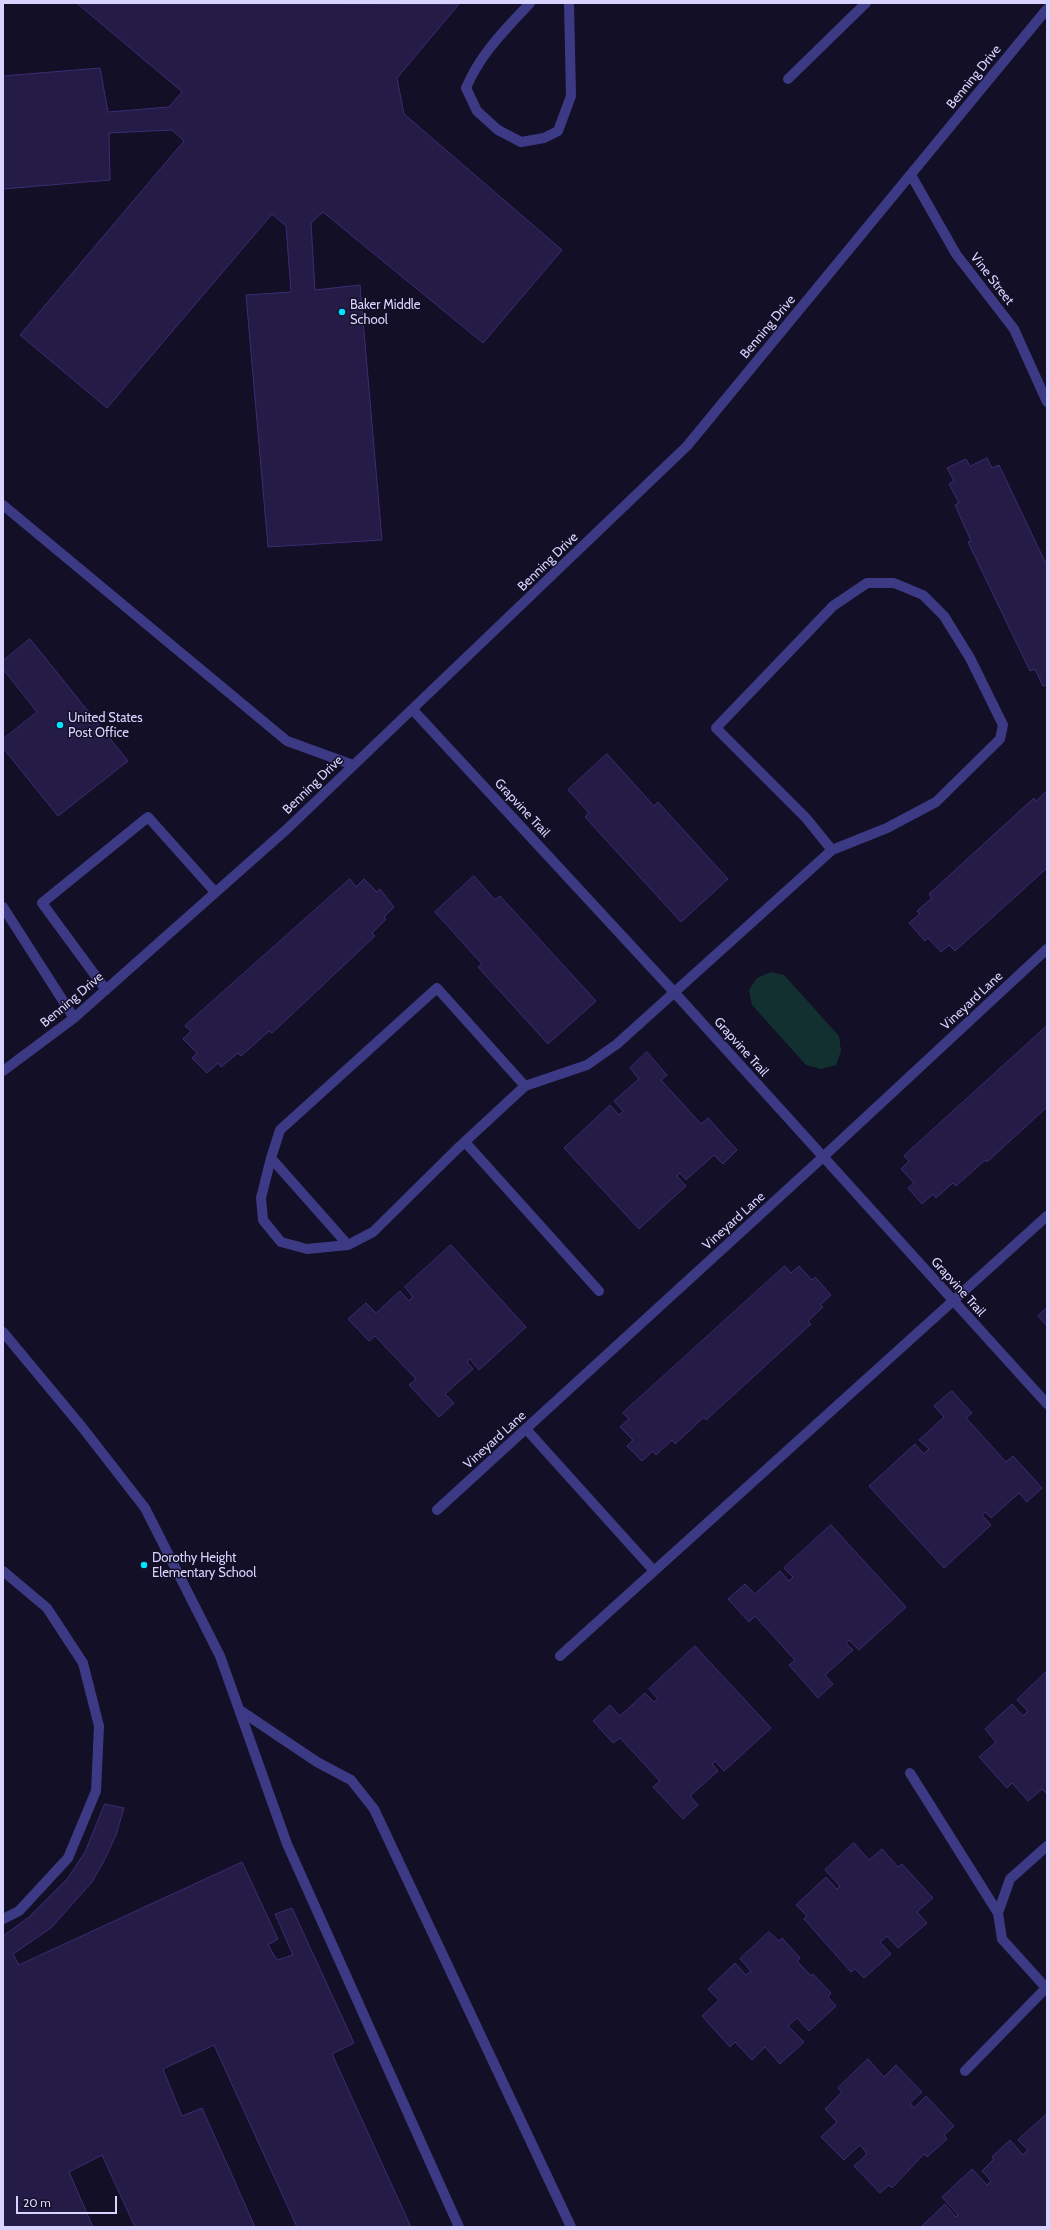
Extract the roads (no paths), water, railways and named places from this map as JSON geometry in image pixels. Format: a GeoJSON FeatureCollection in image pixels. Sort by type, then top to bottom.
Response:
{"type":"FeatureCollection","features":[{"type":"Feature","properties":{"kind":"street"},"geometry":{"type":"LineString","coordinates":[[530,3],[487,49],[474,69],[466,88],[477,111],[498,130],[521,142],[544,138],[558,131],[571,96],[569,3]]}},
{"type":"Feature","properties":{"kind":"street"},"geometry":{"type":"LineString","coordinates":[[788,79],[866,3]]}},
{"type":"Feature","properties":{"kind":"street","name":"Benning Drive"},"geometry":{"type":"LineString","coordinates":[[3,1071],[74,1018],[287,829],[687,446],[1047,9]]}},
{"type":"Feature","properties":{"kind":"street","name":"Vine Street"},"geometry":{"type":"LineString","coordinates":[[911,175],[956,254],[1014,329],[1047,402]]}},
{"type":"Feature","properties":{"kind":"street"},"geometry":{"type":"LineString","coordinates":[[3,505],[287,741],[353,765]]}},
{"type":"Feature","properties":{"kind":"street"},"geometry":{"type":"LineString","coordinates":[[525,1086],[437,988],[280,1130],[261,1198],[263,1220],[281,1242],[307,1249],[348,1245],[373,1232],[525,1086],[587,1065],[617,1044],[832,850],[887,828],[936,802],[1000,739],[1003,725],[970,658],[944,616],[923,595],[894,583],[868,583],[833,606],[716,728],[806,818],[832,850]]}},
{"type":"Feature","properties":{"kind":"street","name":"Grapvine Trail"},"geometry":{"type":"LineString","coordinates":[[413,710],[674,992],[953,1302],[1047,1404]]}},
{"type":"Feature","properties":{"kind":"street"},"geometry":{"type":"LineString","coordinates":[[106,990],[42,903],[148,817],[215,892]]}},
{"type":"Feature","properties":{"kind":"street"},"geometry":{"type":"LineString","coordinates":[[3,907],[74,1018]]}},
{"type":"Feature","properties":{"kind":"street","name":"Vineyard Lane"},"geometry":{"type":"LineString","coordinates":[[437,1510],[823,1157],[1047,949]]}},
{"type":"Feature","properties":{"kind":"street"},"geometry":{"type":"LineString","coordinates":[[465,1142],[599,1291]]}},
{"type":"Feature","properties":{"kind":"street"},"geometry":{"type":"LineString","coordinates":[[271,1158],[348,1245]]}},
{"type":"Feature","properties":{"kind":"street"},"geometry":{"type":"LineString","coordinates":[[560,1656],[1047,1216]]}},
{"type":"Feature","properties":{"kind":"street"},"geometry":{"type":"LineString","coordinates":[[3,1332],[82,1427],[145,1508],[220,1656],[241,1711],[287,1844],[459,2227]]}},
{"type":"Feature","properties":{"kind":"street"},"geometry":{"type":"LineString","coordinates":[[526,1429],[654,1571]]}},
{"type":"Feature","properties":{"kind":"street"},"geometry":{"type":"LineString","coordinates":[[3,1571],[47,1608],[83,1663],[99,1726],[96,1791],[68,1858],[18,1911],[3,1919]]}},
{"type":"Feature","properties":{"kind":"street"},"geometry":{"type":"LineString","coordinates":[[241,1711],[317,1762],[351,1780],[374,1809],[570,2227]]}},
{"type":"Feature","properties":{"kind":"street"},"geometry":{"type":"LineString","coordinates":[[910,1773],[998,1912],[1002,1939],[1046,1988],[965,2071]]}},
{"type":"Feature","properties":{"kind":"street"},"geometry":{"type":"LineString","coordinates":[[998,1912],[1010,1879],[1047,1846]]}},
{"type":"Feature","properties":{"kind":"place","name":"Baker Middle School"},"geometry":{"type":"Point","coordinates":[342,312]}},
{"type":"Feature","properties":{"kind":"place","name":"United States Post Office"},"geometry":{"type":"Point","coordinates":[60,725]}},
{"type":"Feature","properties":{"kind":"place","name":"Dorothy Height Elementary School"},"geometry":{"type":"Point","coordinates":[144,1565]}}]}
